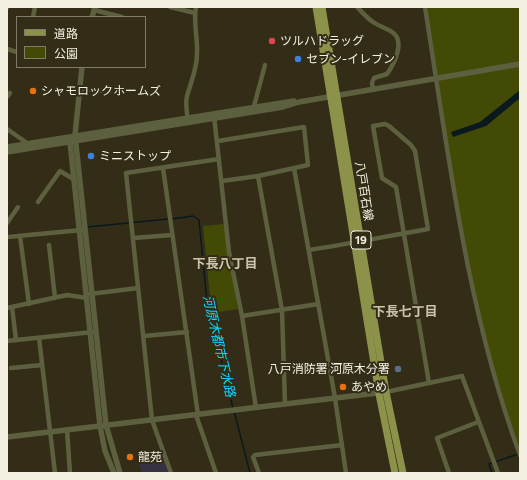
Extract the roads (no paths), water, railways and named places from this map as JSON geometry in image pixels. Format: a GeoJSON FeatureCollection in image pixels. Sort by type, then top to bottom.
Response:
{"type":"FeatureCollection","features":[{"type":"Feature","properties":{"kind":"main road","name":"八戸百石線"},"geometry":{"type":"LineString","coordinates":[[316,7],[354,243],[382,393],[395,473]]}},
{"type":"Feature","properties":{"kind":"main road","name":"八戸百石線"},"geometry":{"type":"LineString","coordinates":[[322,7],[361,241],[382,393],[403,473]]}},
{"type":"Feature","properties":{"kind":"street"},"geometry":{"type":"LineString","coordinates":[[170,7],[195,13]]}},
{"type":"Feature","properties":{"kind":"street"},"geometry":{"type":"LineString","coordinates":[[188,120],[187,96],[198,54],[195,13],[196,7]]}},
{"type":"Feature","properties":{"kind":"street"},"geometry":{"type":"LineString","coordinates":[[357,7],[372,21],[393,32],[398,39],[398,51],[390,70],[387,74],[374,78],[372,83],[373,90]]}},
{"type":"Feature","properties":{"kind":"street"},"geometry":{"type":"LineString","coordinates":[[424,7],[437,78],[458,220],[476,304],[494,376],[520,455]]}},
{"type":"Feature","properties":{"kind":"street"},"geometry":{"type":"LineString","coordinates":[[94,9],[118,16]]}},
{"type":"Feature","properties":{"kind":"street"},"geometry":{"type":"LineString","coordinates":[[214,115],[330,98],[520,64]]}},
{"type":"Feature","properties":{"kind":"street"},"geometry":{"type":"LineString","coordinates":[[254,106],[265,65]]}},
{"type":"Feature","properties":{"kind":"street"},"geometry":{"type":"LineString","coordinates":[[80,68],[74,139],[75,180],[83,230]]}},
{"type":"Feature","properties":{"kind":"street"},"geometry":{"type":"LineString","coordinates":[[79,89],[110,91]]}},
{"type":"Feature","properties":{"kind":"street"},"geometry":{"type":"LineString","coordinates":[[7,152],[188,120],[254,106],[281,102],[318,100]]}},
{"type":"Feature","properties":{"kind":"street"},"geometry":{"type":"LineString","coordinates":[[214,115],[229,252],[242,316],[256,408]]}},
{"type":"Feature","properties":{"kind":"street"},"geometry":{"type":"LineString","coordinates":[[309,250],[354,243],[361,241],[404,234],[428,229],[415,151],[411,145],[389,126],[385,124],[373,126],[382,178],[396,187],[404,234],[429,383]]}},
{"type":"Feature","properties":{"kind":"street"},"geometry":{"type":"LineString","coordinates":[[218,141],[304,127],[308,165],[258,176],[222,181]]}},
{"type":"Feature","properties":{"kind":"street"},"geometry":{"type":"LineString","coordinates":[[7,129],[27,143]]}},
{"type":"Feature","properties":{"kind":"street"},"geometry":{"type":"LineString","coordinates":[[7,147],[27,143],[74,139]]}},
{"type":"Feature","properties":{"kind":"street"},"geometry":{"type":"LineString","coordinates":[[74,139],[88,295],[94,332],[105,451],[114,473]]}},
{"type":"Feature","properties":{"kind":"street"},"geometry":{"type":"LineString","coordinates":[[171,473],[152,420],[126,173],[219,159]]}},
{"type":"Feature","properties":{"kind":"street"},"geometry":{"type":"LineString","coordinates":[[163,168],[187,332],[197,415],[216,473]]}},
{"type":"Feature","properties":{"kind":"street"},"geometry":{"type":"LineString","coordinates":[[294,168],[335,398],[346,473]]}},
{"type":"Feature","properties":{"kind":"street"},"geometry":{"type":"LineString","coordinates":[[38,202],[60,171],[75,180]]}},
{"type":"Feature","properties":{"kind":"street"},"geometry":{"type":"LineString","coordinates":[[258,176],[282,310],[285,404]]}},
{"type":"Feature","properties":{"kind":"street"},"geometry":{"type":"LineString","coordinates":[[7,223],[18,207]]}},
{"type":"Feature","properties":{"kind":"street"},"geometry":{"type":"LineString","coordinates":[[7,237],[83,230]]}},
{"type":"Feature","properties":{"kind":"street"},"geometry":{"type":"LineString","coordinates":[[133,238],[172,234]]}},
{"type":"Feature","properties":{"kind":"street"},"geometry":{"type":"LineString","coordinates":[[20,236],[28,304]]}},
{"type":"Feature","properties":{"kind":"street"},"geometry":{"type":"LineString","coordinates":[[49,245],[55,298]]}},
{"type":"Feature","properties":{"kind":"street"},"geometry":{"type":"LineString","coordinates":[[7,308],[67,295],[88,295],[138,288]]}},
{"type":"Feature","properties":{"kind":"street"},"geometry":{"type":"LineString","coordinates":[[242,316],[318,304]]}},
{"type":"Feature","properties":{"kind":"street"},"geometry":{"type":"LineString","coordinates":[[12,307],[16,340]]}},
{"type":"Feature","properties":{"kind":"street"},"geometry":{"type":"LineString","coordinates":[[7,341],[94,332]]}},
{"type":"Feature","properties":{"kind":"street"},"geometry":{"type":"LineString","coordinates":[[144,336],[187,332]]}},
{"type":"Feature","properties":{"kind":"street"},"geometry":{"type":"LineString","coordinates":[[39,338],[55,473]]}},
{"type":"Feature","properties":{"kind":"street"},"geometry":{"type":"LineString","coordinates":[[11,368],[42,365]]}},
{"type":"Feature","properties":{"kind":"street"},"geometry":{"type":"LineString","coordinates":[[7,437],[382,393],[462,376],[498,473]]}},
{"type":"Feature","properties":{"kind":"street"},"geometry":{"type":"LineString","coordinates":[[449,473],[437,438],[478,422]]}},
{"type":"Feature","properties":{"kind":"street"},"geometry":{"type":"LineString","coordinates":[[103,426],[120,473]]}},
{"type":"Feature","properties":{"kind":"street"},"geometry":{"type":"LineString","coordinates":[[67,430],[70,473]]}},
{"type":"Feature","properties":{"kind":"street"},"geometry":{"type":"LineString","coordinates":[[258,473],[253,457],[255,455],[342,445]]}},
{"type":"Feature","properties":{"kind":"waterway","name":"河原木都市下水路"},"geometry":{"type":"LineString","coordinates":[[172,219],[193,216],[199,220],[207,302],[233,408]]}},
{"type":"Feature","properties":{"kind":"waterway","name":"河原木都市下水路"},"geometry":{"type":"LineString","coordinates":[[87,227],[168,219]]}},
{"type":"Feature","properties":{"kind":"waterway","name":"河原木都市下水路"},"geometry":{"type":"LineString","coordinates":[[7,235],[17,234]]}},
{"type":"Feature","properties":{"kind":"waterway","name":"河原木都市下水路"},"geometry":{"type":"LineString","coordinates":[[234,411],[250,473]]}},
{"type":"Feature","properties":{"kind":"waterway","name":"河原木都市下水路"},"geometry":{"type":"LineString","coordinates":[[492,473],[489,464],[518,454]]}},
{"type":"Feature","properties":{"kind":"place","name":"ツルハドラッグ"},"geometry":{"type":"Point","coordinates":[272,41]}},
{"type":"Feature","properties":{"kind":"place","name":"セブン-イレブン"},"geometry":{"type":"Point","coordinates":[298,59]}},
{"type":"Feature","properties":{"kind":"place","name":"シャモロックホームズ"},"geometry":{"type":"Point","coordinates":[33,91]}},
{"type":"Feature","properties":{"kind":"place","name":"ミニストップ"},"geometry":{"type":"Point","coordinates":[91,156]}},
{"type":"Feature","properties":{"kind":"place","name":"八戸消防署 河原木分署"},"geometry":{"type":"Point","coordinates":[398,369]}},
{"type":"Feature","properties":{"kind":"place","name":"あやめ"},"geometry":{"type":"Point","coordinates":[343,387]}},
{"type":"Feature","properties":{"kind":"place","name":"龍苑"},"geometry":{"type":"Point","coordinates":[130,457]}},
{"type":"Feature","properties":{"kind":"district","name":"下長八丁目"},"geometry":{"type":"Point","coordinates":[225,264]}},
{"type":"Feature","properties":{"kind":"district","name":"下長七丁目"},"geometry":{"type":"Point","coordinates":[405,312]}}]}
